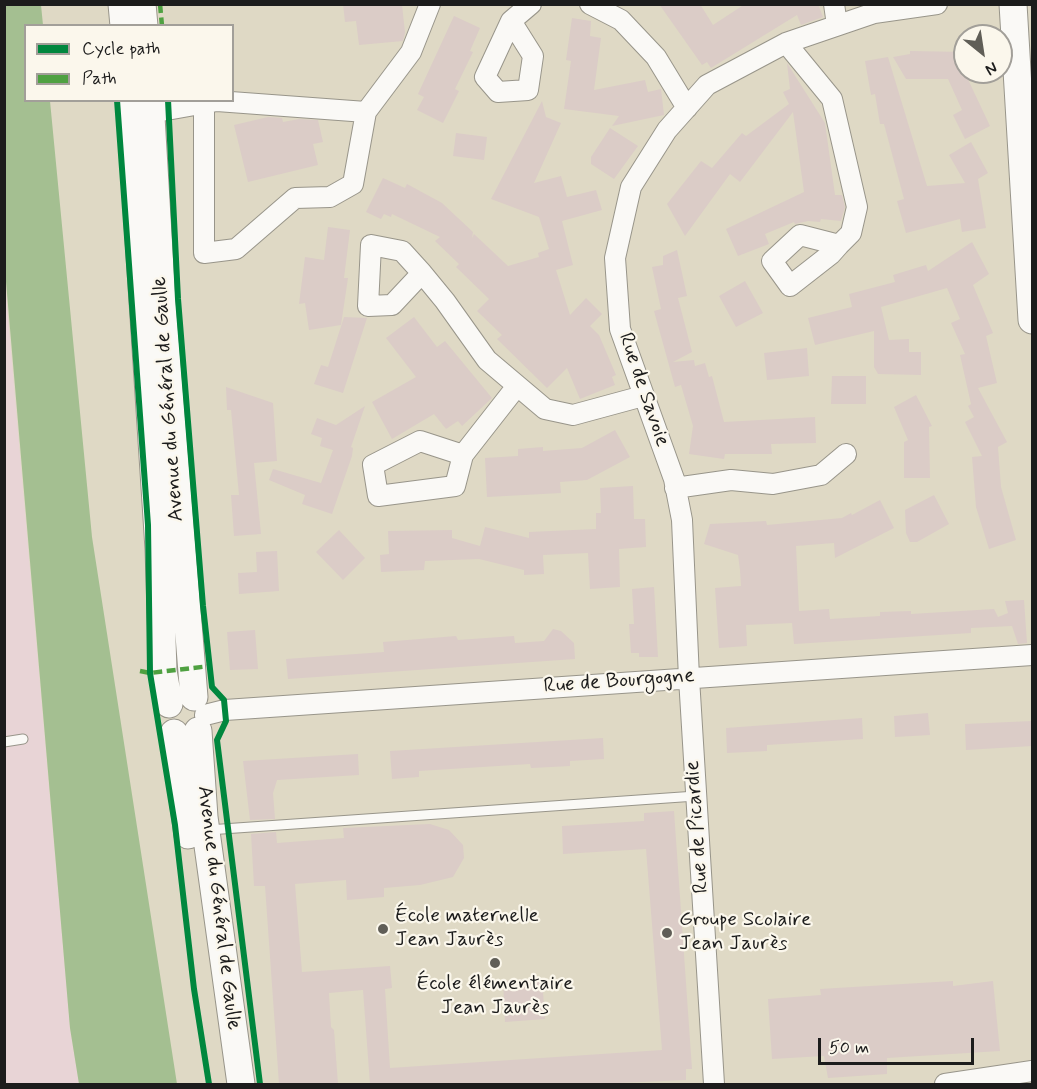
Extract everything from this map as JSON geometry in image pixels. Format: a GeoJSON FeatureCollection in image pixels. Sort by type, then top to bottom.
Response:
{"type":"FeatureCollection","features":[{"type":"Feature","properties":{"kind":"main road"},"geometry":{"type":"LineString","coordinates":[[122,4],[124,24]]}},
{"type":"Feature","properties":{"kind":"main road"},"geometry":{"type":"LineString","coordinates":[[142,4],[144,24]]}},
{"type":"Feature","properties":{"kind":"main road"},"geometry":{"type":"LineString","coordinates":[[1013,4],[1032,320]]}},
{"type":"Feature","properties":{"kind":"main road","name":"Avenue du Général de Gaulle"},"geometry":{"type":"LineString","coordinates":[[143,105],[163,671],[188,716],[241,1084]]}},
{"type":"Feature","properties":{"kind":"main road","name":"Avenue du Général de Gaulle"},"geometry":{"type":"LineString","coordinates":[[188,716],[222,1084]]}},
{"type":"Feature","properties":{"kind":"street"},"geometry":{"type":"LineString","coordinates":[[204,103],[204,253],[236,249],[295,198],[330,197],[353,184],[366,112],[411,52],[430,4]]}},
{"type":"Feature","properties":{"kind":"street"},"geometry":{"type":"LineString","coordinates":[[511,21],[531,4]]}},
{"type":"Feature","properties":{"kind":"street"},"geometry":{"type":"LineString","coordinates":[[590,4],[621,20],[656,57],[687,108]]}},
{"type":"Feature","properties":{"kind":"street"},"geometry":{"type":"LineString","coordinates":[[834,4],[837,26]]}},
{"type":"Feature","properties":{"kind":"street","name":"Rue de Savoie"},"geometry":{"type":"LineString","coordinates":[[688,678],[682,520],[675,488],[620,328],[615,258],[631,188],[667,130],[707,86],[786,43],[874,13],[937,4]]}},
{"type":"Feature","properties":{"kind":"street"},"geometry":{"type":"LineString","coordinates":[[786,43],[832,99],[856,207],[851,233],[839,245]]}},
{"type":"Feature","properties":{"kind":"street"},"geometry":{"type":"LineString","coordinates":[[143,105],[210,102]]}},
{"type":"Feature","properties":{"kind":"street"},"geometry":{"type":"LineString","coordinates":[[231,102],[366,112]]}},
{"type":"Feature","properties":{"kind":"street"},"geometry":{"type":"LineString","coordinates":[[422,273],[445,300],[487,360],[545,409],[573,415],[643,396]]}},
{"type":"Feature","properties":{"kind":"street"},"geometry":{"type":"LineString","coordinates":[[463,455],[517,386]]}},
{"type":"Feature","properties":{"kind":"street"},"geometry":{"type":"LineString","coordinates":[[675,488],[731,480],[773,484],[821,475],[846,454]]}},
{"type":"Feature","properties":{"kind":"street","name":"Rue de Bourgogne"},"geometry":{"type":"LineString","coordinates":[[188,716],[225,710],[1032,655]]}},
{"type":"Feature","properties":{"kind":"street","name":"Rue de Picardie"},"geometry":{"type":"LineString","coordinates":[[688,678],[714,1084]]}},
{"type":"Feature","properties":{"kind":"street"},"geometry":{"type":"LineString","coordinates":[[945,1084],[1032,1071]]}},
{"type":"Feature","properties":{"kind":"lane"},"geometry":{"type":"LineString","coordinates":[[4,742],[23,739]]}},
{"type":"Feature","properties":{"kind":"lane"},"geometry":{"type":"LineString","coordinates":[[205,830],[696,796]]}},
{"type":"Feature","properties":{"kind":"shaded area"},"geometry":{"type":"Polygon","coordinates":[[[4,270],[70,1028],[79,1084],[5,1084],[4,270]]]}},
{"type":"Feature","properties":{"kind":"green space"},"geometry":{"type":"Polygon","coordinates":[[[4,5],[41,5],[43,24],[24,24],[24,102],[50,102],[92,537],[177,1084],[79,1084],[70,1028],[5,270],[4,5]]]}},
{"type":"Feature","properties":{"kind":"building"},"geometry":{"type":"Polygon","coordinates":[[[343,4],[402,4],[405,33],[403,41],[359,45],[356,21],[345,22],[343,4]]]}},
{"type":"Feature","properties":{"kind":"building"},"geometry":{"type":"Polygon","coordinates":[[[659,4],[700,4],[713,25],[745,4],[818,4],[823,17],[801,25],[797,15],[711,68],[707,62],[702,65],[659,4]]]}},
{"type":"Feature","properties":{"kind":"building"},"geometry":{"type":"Polygon","coordinates":[[[454,16],[480,28],[470,51],[473,52],[455,89],[459,91],[443,123],[417,110],[424,97],[418,94],[454,16]]]}},
{"type":"Feature","properties":{"kind":"building"},"geometry":{"type":"Polygon","coordinates":[[[572,18],[591,21],[590,36],[601,38],[594,90],[645,80],[648,92],[661,89],[664,115],[612,126],[619,116],[564,109],[571,61],[566,60],[572,18]]]}},
{"type":"Feature","properties":{"kind":"building"},"geometry":{"type":"Polygon","coordinates":[[[910,51],[953,52],[953,84],[970,84],[990,126],[965,139],[953,115],[962,110],[948,79],[906,79],[893,57],[910,54],[910,51]]]}},
{"type":"Feature","properties":{"kind":"building"},"geometry":{"type":"Polygon","coordinates":[[[888,57],[927,186],[965,183],[949,155],[971,142],[988,173],[978,179],[986,228],[962,232],[960,219],[906,233],[897,201],[904,199],[884,124],[880,124],[875,94],[871,95],[865,61],[888,57]]]}},
{"type":"Feature","properties":{"kind":"building"},"geometry":{"type":"Polygon","coordinates":[[[787,63],[825,123],[835,195],[842,195],[845,207],[841,221],[821,219],[820,222],[808,221],[795,224],[794,222],[765,234],[769,244],[738,256],[726,229],[804,192],[793,112],[740,182],[730,174],[685,236],[667,204],[701,161],[712,168],[742,133],[746,136],[789,104],[783,92],[790,89],[787,63]]]}},
{"type":"Feature","properties":{"kind":"building"},"geometry":{"type":"Polygon","coordinates":[[[542,101],[546,117],[561,123],[534,183],[561,176],[567,197],[596,190],[602,210],[562,221],[573,265],[556,270],[570,315],[586,298],[602,314],[590,326],[599,335],[616,375],[612,377],[615,385],[580,399],[567,368],[547,388],[497,339],[502,335],[477,311],[489,299],[456,267],[459,264],[435,241],[440,237],[392,214],[391,217],[384,214],[381,219],[366,212],[383,178],[405,188],[407,184],[442,203],[473,232],[472,238],[474,234],[508,266],[539,257],[538,253],[549,249],[539,217],[491,199],[542,101]]]}},
{"type":"Feature","properties":{"kind":"building"},"geometry":{"type":"Polygon","coordinates":[[[268,117],[282,118],[283,122],[299,119],[318,120],[323,142],[313,144],[318,165],[248,182],[234,125],[268,117]]]}},
{"type":"Feature","properties":{"kind":"building"},"geometry":{"type":"Polygon","coordinates":[[[610,128],[638,146],[614,179],[591,164],[591,157],[610,128]]]}},
{"type":"Feature","properties":{"kind":"building"},"geometry":{"type":"Polygon","coordinates":[[[456,133],[487,137],[484,160],[453,156],[456,133]]]}},
{"type":"Feature","properties":{"kind":"building"},"geometry":{"type":"Polygon","coordinates":[[[328,227],[350,230],[344,278],[348,278],[341,325],[309,330],[305,303],[299,304],[305,257],[324,260],[328,227]]]}},
{"type":"Feature","properties":{"kind":"building"},"geometry":{"type":"Polygon","coordinates":[[[972,242],[989,274],[973,285],[993,333],[986,336],[997,383],[978,388],[1007,442],[998,447],[1001,487],[1016,540],[989,549],[976,507],[972,457],[982,456],[965,422],[974,417],[968,406],[971,404],[960,355],[965,354],[951,323],[960,319],[947,288],[881,307],[889,340],[909,339],[909,352],[921,352],[921,375],[878,374],[874,367],[874,331],[815,345],[808,318],[852,307],[849,294],[895,282],[893,275],[926,265],[928,271],[972,242]]]}},
{"type":"Feature","properties":{"kind":"building"},"geometry":{"type":"Polygon","coordinates":[[[677,250],[687,296],[678,298],[692,352],[673,362],[694,360],[695,366],[705,363],[709,377],[712,376],[724,422],[815,417],[816,443],[771,444],[772,454],[725,454],[724,459],[689,454],[693,426],[681,385],[675,387],[654,311],[661,309],[652,267],[663,265],[663,256],[677,250]]]}},
{"type":"Feature","properties":{"kind":"building"},"geometry":{"type":"Polygon","coordinates":[[[745,281],[763,313],[736,327],[719,296],[745,281]]]}},
{"type":"Feature","properties":{"kind":"building"},"geometry":{"type":"Polygon","coordinates":[[[344,317],[367,318],[343,393],[314,384],[321,365],[328,367],[344,317]]]}},
{"type":"Feature","properties":{"kind":"building"},"geometry":{"type":"Polygon","coordinates":[[[414,317],[437,347],[445,341],[492,398],[462,426],[458,421],[446,429],[434,414],[392,439],[372,402],[416,377],[386,338],[414,317]]]}},
{"type":"Feature","properties":{"kind":"building"},"geometry":{"type":"Polygon","coordinates":[[[807,348],[809,376],[767,380],[764,353],[807,348]]]}},
{"type":"Feature","properties":{"kind":"building"},"geometry":{"type":"Polygon","coordinates":[[[832,376],[866,376],[866,404],[831,404],[832,376]]]}},
{"type":"Feature","properties":{"kind":"building"},"geometry":{"type":"Polygon","coordinates":[[[226,387],[273,403],[277,461],[254,463],[261,534],[234,536],[231,495],[239,495],[231,410],[227,410],[226,387]]]}},
{"type":"Feature","properties":{"kind":"building"},"geometry":{"type":"Polygon","coordinates":[[[916,395],[932,426],[929,427],[930,478],[904,478],[904,442],[908,440],[894,407],[916,395]]]}},
{"type":"Feature","properties":{"kind":"building"},"geometry":{"type":"Polygon","coordinates":[[[365,406],[351,447],[353,448],[352,456],[332,514],[302,504],[305,495],[269,480],[273,469],[321,483],[333,450],[320,446],[322,438],[311,434],[317,418],[336,425],[365,406]]]}},
{"type":"Feature","properties":{"kind":"building"},"geometry":{"type":"Polygon","coordinates":[[[615,430],[630,457],[587,480],[560,482],[561,493],[487,497],[485,458],[518,456],[518,449],[543,447],[543,451],[582,448],[615,430]]]}},
{"type":"Feature","properties":{"kind":"building"},"geometry":{"type":"Polygon","coordinates":[[[633,486],[634,519],[645,519],[646,547],[619,549],[620,587],[590,589],[588,553],[543,555],[544,574],[524,575],[524,570],[479,559],[425,561],[424,570],[381,572],[380,555],[389,554],[388,531],[452,530],[452,538],[480,546],[485,527],[529,538],[529,532],[596,529],[596,513],[601,513],[600,488],[633,486]]]}},
{"type":"Feature","properties":{"kind":"building"},"geometry":{"type":"Polygon","coordinates":[[[934,495],[949,524],[917,542],[910,542],[906,533],[905,510],[934,495]]]}},
{"type":"Feature","properties":{"kind":"building"},"geometry":{"type":"Polygon","coordinates":[[[880,500],[894,528],[835,558],[834,543],[796,546],[799,611],[829,609],[830,619],[880,616],[880,612],[911,611],[911,614],[994,609],[998,617],[1008,613],[1005,601],[1024,600],[1027,643],[1018,644],[1012,626],[971,628],[971,633],[794,644],[792,623],[746,625],[747,646],[719,648],[715,588],[741,586],[740,570],[738,555],[704,544],[710,524],[766,521],[767,525],[842,518],[880,500]]]}},
{"type":"Feature","properties":{"kind":"building"},"geometry":{"type":"Polygon","coordinates":[[[339,530],[365,558],[343,580],[316,552],[339,530]]]}},
{"type":"Feature","properties":{"kind":"building"},"geometry":{"type":"Polygon","coordinates":[[[277,551],[279,591],[239,594],[238,573],[257,572],[256,552],[277,551]]]}},
{"type":"Feature","properties":{"kind":"building"},"geometry":{"type":"Polygon","coordinates":[[[654,587],[658,657],[639,657],[639,653],[631,653],[629,624],[634,624],[632,589],[654,587]]]}},
{"type":"Feature","properties":{"kind":"building"},"geometry":{"type":"Polygon","coordinates":[[[553,629],[561,631],[574,643],[575,659],[288,679],[286,659],[384,652],[383,642],[456,636],[458,640],[514,636],[515,643],[544,641],[553,629]]]}},
{"type":"Feature","properties":{"kind":"building"},"geometry":{"type":"Polygon","coordinates":[[[255,630],[258,669],[230,670],[227,632],[255,630]]]}},
{"type":"Feature","properties":{"kind":"building"},"geometry":{"type":"Polygon","coordinates":[[[928,713],[930,735],[895,737],[894,716],[928,713]]]}},
{"type":"Feature","properties":{"kind":"building"},"geometry":{"type":"Polygon","coordinates":[[[862,718],[863,739],[767,745],[767,751],[727,753],[726,728],[862,718]]]}},
{"type":"Feature","properties":{"kind":"building"},"geometry":{"type":"Polygon","coordinates":[[[1032,721],[1032,746],[966,750],[965,724],[1032,721]]]}},
{"type":"Feature","properties":{"kind":"building"},"geometry":{"type":"Polygon","coordinates":[[[603,738],[604,759],[570,761],[570,766],[531,768],[530,764],[419,771],[419,777],[392,779],[390,751],[603,738]]]}},
{"type":"Feature","properties":{"kind":"building"},"geometry":{"type":"Polygon","coordinates":[[[358,754],[359,775],[277,780],[273,793],[275,819],[250,820],[243,761],[358,754]]]}},
{"type":"Feature","properties":{"kind":"building","name":"Groupe Scolaire Jean Jaurès"},"geometry":{"type":"Polygon","coordinates":[[[674,811],[692,1069],[686,1069],[686,1080],[597,1084],[370,1084],[363,990],[329,993],[338,1084],[279,1084],[265,886],[254,886],[251,834],[276,832],[277,843],[344,838],[343,828],[430,824],[449,830],[463,845],[464,858],[453,877],[420,885],[384,888],[384,897],[347,900],[346,880],[295,884],[302,972],[390,966],[392,988],[385,989],[390,1068],[662,1050],[646,849],[563,854],[562,826],[644,821],[644,813],[674,811]]]}},
{"type":"Feature","properties":{"kind":"building"},"geometry":{"type":"Polygon","coordinates":[[[542,978],[545,1019],[505,1022],[503,981],[542,978]]]}},
{"type":"Feature","properties":{"kind":"building"},"geometry":{"type":"Polygon","coordinates":[[[953,981],[953,986],[993,981],[1000,1051],[887,1058],[887,1074],[828,1078],[824,1056],[772,1059],[768,999],[821,995],[820,989],[953,981]]]}},
{"type":"Feature","properties":{"kind":"marked path"},"geometry":{"type":"LineString","coordinates":[[160,4],[162,24]]}},
{"type":"Feature","properties":{"kind":"marked path"},"geometry":{"type":"LineString","coordinates":[[140,671],[150,673],[210,666]]}},
{"type":"Feature","properties":{"kind":"cycle path"},"geometry":{"type":"LineString","coordinates":[[117,102],[148,525],[150,673],[175,825],[194,989],[209,1084]]}},
{"type":"Feature","properties":{"kind":"cycle path"},"geometry":{"type":"LineString","coordinates":[[168,102],[178,299],[203,606],[212,687],[224,700],[226,721],[217,740],[260,1084]]}},
{"type":"Feature","properties":{"kind":"place","name":"École maternelle Jean Jaurès"},"geometry":{"type":"Point","coordinates":[383,929]}},
{"type":"Feature","properties":{"kind":"place","name":"Groupe Scolaire Jean Jaurès"},"geometry":{"type":"Point","coordinates":[667,933]}},
{"type":"Feature","properties":{"kind":"place","name":"École élémentaire Jean Jaurès"},"geometry":{"type":"Point","coordinates":[495,963]}}]}
